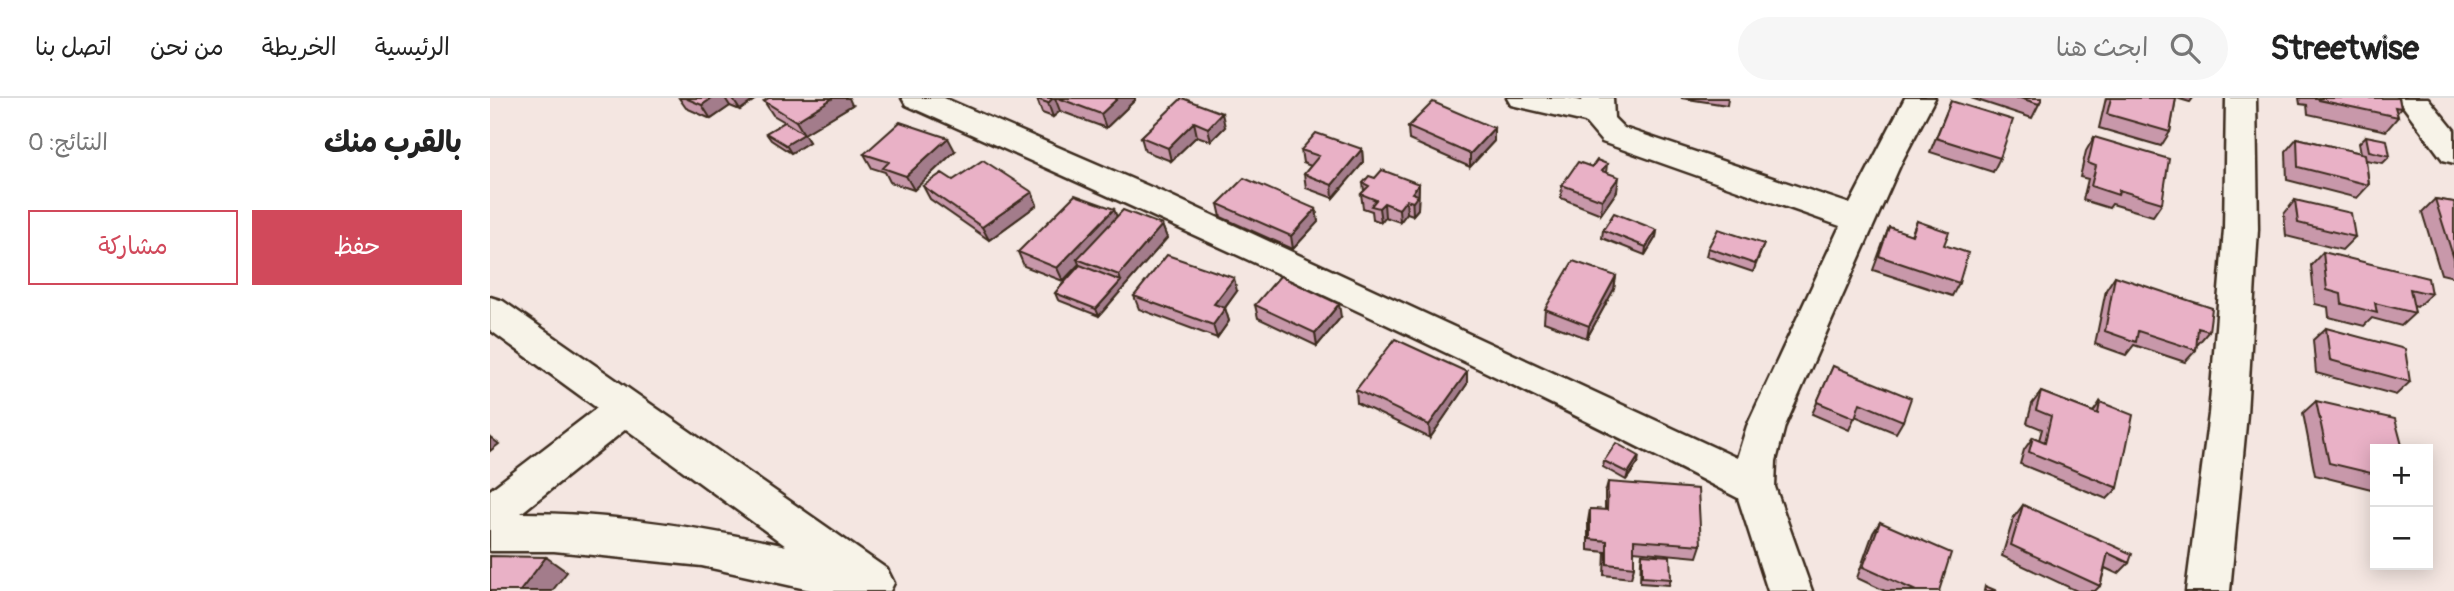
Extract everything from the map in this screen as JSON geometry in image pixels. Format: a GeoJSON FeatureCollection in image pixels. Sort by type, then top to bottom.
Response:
{"type":"FeatureCollection","features":[{"type":"Feature","properties":{"kind":"street"},"geometry":{"type":"LineString","coordinates":[[917,98],[1157,203],[1649,433],[1755,488]]}},
{"type":"Feature","properties":{"kind":"street"},"geometry":{"type":"LineString","coordinates":[[1522,98],[1597,106],[1600,125],[1613,135],[1860,220]]}},
{"type":"Feature","properties":{"kind":"street"},"geometry":{"type":"LineString","coordinates":[[1790,591],[1755,488],[1756,461],[1766,426],[1860,220],[1920,98]]}},
{"type":"Feature","properties":{"kind":"street"},"geometry":{"type":"LineString","coordinates":[[2208,591],[2228,414],[2241,242],[2241,98]]}},
{"type":"Feature","properties":{"kind":"street"},"geometry":{"type":"LineString","coordinates":[[2412,98],[2454,152]]}},
{"type":"Feature","properties":{"kind":"street"},"geometry":{"type":"LineString","coordinates":[[490,311],[879,587]]}},
{"type":"Feature","properties":{"kind":"street"},"geometry":{"type":"LineString","coordinates":[[490,513],[625,408]]}},
{"type":"Feature","properties":{"kind":"street"},"geometry":{"type":"LineString","coordinates":[[490,532],[554,532],[702,547],[879,587]]}},
{"type":"Feature","properties":{"kind":"building"},"geometry":{"type":"Polygon","coordinates":[[[685,98],[712,98],[702,105],[685,98]]]}},
{"type":"Feature","properties":{"kind":"building"},"geometry":{"type":"Polygon","coordinates":[[[769,98],[833,98],[796,121],[764,101],[769,98]]]}},
{"type":"Feature","properties":{"kind":"building"},"geometry":{"type":"Polygon","coordinates":[[[1038,98],[1053,98],[1048,103],[1038,98]]]}},
{"type":"Feature","properties":{"kind":"building"},"geometry":{"type":"Polygon","coordinates":[[[1058,98],[1118,98],[1101,114],[1058,98]]]}},
{"type":"Feature","properties":{"kind":"building"},"geometry":{"type":"Polygon","coordinates":[[[1182,98],[1222,113],[1208,128],[1194,122],[1168,148],[1141,137],[1182,98]]]}},
{"type":"Feature","properties":{"kind":"building"},"geometry":{"type":"Polygon","coordinates":[[[2020,98],[2042,98],[2039,104],[2020,98]]]}},
{"type":"Feature","properties":{"kind":"building"},"geometry":{"type":"Polygon","coordinates":[[[2111,98],[2176,98],[2170,132],[2107,114],[2111,98]]]}},
{"type":"Feature","properties":{"kind":"building"},"geometry":{"type":"Polygon","coordinates":[[[2318,98],[2399,98],[2401,108],[2395,107],[2398,117],[2318,98]]]}},
{"type":"Feature","properties":{"kind":"building"},"geometry":{"type":"Polygon","coordinates":[[[1951,101],[2013,120],[2000,158],[1936,138],[1951,101]]]}},
{"type":"Feature","properties":{"kind":"building"},"geometry":{"type":"Polygon","coordinates":[[[1433,102],[1494,128],[1470,154],[1408,127],[1433,102]]]}},
{"type":"Feature","properties":{"kind":"building"},"geometry":{"type":"Polygon","coordinates":[[[785,122],[804,134],[786,145],[766,133],[785,122]]]}},
{"type":"Feature","properties":{"kind":"building"},"geometry":{"type":"Polygon","coordinates":[[[900,122],[948,138],[906,176],[883,168],[889,162],[864,154],[900,122]]]}},
{"type":"Feature","properties":{"kind":"building"},"geometry":{"type":"Polygon","coordinates":[[[1316,133],[1362,149],[1332,185],[1304,174],[1319,156],[1301,150],[1316,133]]]}},
{"type":"Feature","properties":{"kind":"building"},"geometry":{"type":"Polygon","coordinates":[[[2366,136],[2387,140],[2390,156],[2369,151],[2366,136]]]}},
{"type":"Feature","properties":{"kind":"building"},"geometry":{"type":"Polygon","coordinates":[[[2094,137],[2169,159],[2162,203],[2119,190],[2118,195],[2091,186],[2096,166],[2088,163],[2094,137]]]}},
{"type":"Feature","properties":{"kind":"building"},"geometry":{"type":"Polygon","coordinates":[[[2297,138],[2365,154],[2369,185],[2298,167],[2297,138]]]}},
{"type":"Feature","properties":{"kind":"building"},"geometry":{"type":"Polygon","coordinates":[[[983,160],[1032,192],[982,227],[923,186],[942,173],[953,180],[983,160]]]}},
{"type":"Feature","properties":{"kind":"building"},"geometry":{"type":"Polygon","coordinates":[[[1597,160],[1607,164],[1602,171],[1619,177],[1602,200],[1562,185],[1578,162],[1592,167],[1597,160]]]}},
{"type":"Feature","properties":{"kind":"building"},"geometry":{"type":"Polygon","coordinates":[[[1382,170],[1419,184],[1412,193],[1418,195],[1413,202],[1406,200],[1399,209],[1384,203],[1379,208],[1371,206],[1376,200],[1361,194],[1369,186],[1363,183],[1369,176],[1375,178],[1382,170]]]}},
{"type":"Feature","properties":{"kind":"building"},"geometry":{"type":"Polygon","coordinates":[[[1244,178],[1316,209],[1291,236],[1218,204],[1244,178]]]}},
{"type":"Feature","properties":{"kind":"building"},"geometry":{"type":"Polygon","coordinates":[[[1075,195],[1114,209],[1057,268],[1018,252],[1075,195]]]}},
{"type":"Feature","properties":{"kind":"building"},"geometry":{"type":"Polygon","coordinates":[[[2435,199],[2454,202],[2454,259],[2435,199]]]}},
{"type":"Feature","properties":{"kind":"building"},"geometry":{"type":"Polygon","coordinates":[[[2295,200],[2351,213],[2355,237],[2298,223],[2295,200]]]}},
{"type":"Feature","properties":{"kind":"building"},"geometry":{"type":"Polygon","coordinates":[[[1123,210],[1162,225],[1119,275],[1077,259],[1123,210]]]}},
{"type":"Feature","properties":{"kind":"building"},"geometry":{"type":"Polygon","coordinates":[[[1614,213],[1657,230],[1646,247],[1603,230],[1614,213]]]}},
{"type":"Feature","properties":{"kind":"building"},"geometry":{"type":"Polygon","coordinates":[[[1917,221],[1949,232],[1944,245],[1968,253],[1959,283],[1879,256],[1889,227],[1912,235],[1917,221]]]}},
{"type":"Feature","properties":{"kind":"building"},"geometry":{"type":"Polygon","coordinates":[[[1718,229],[1764,244],[1755,264],[1708,248],[1718,229]]]}},
{"type":"Feature","properties":{"kind":"building"},"geometry":{"type":"Polygon","coordinates":[[[2323,252],[2428,278],[2431,294],[2410,289],[2415,313],[2375,303],[2377,313],[2342,304],[2341,294],[2327,290],[2323,252]]]}},
{"type":"Feature","properties":{"kind":"building"},"geometry":{"type":"Polygon","coordinates":[[[1167,255],[1234,278],[1214,304],[1225,308],[1213,325],[1134,296],[1167,255]]]}},
{"type":"Feature","properties":{"kind":"building"},"geometry":{"type":"Polygon","coordinates":[[[1573,261],[1616,276],[1589,326],[1545,309],[1573,261]]]}},
{"type":"Feature","properties":{"kind":"building"},"geometry":{"type":"Polygon","coordinates":[[[1080,265],[1121,281],[1096,309],[1055,293],[1080,265]]]}},
{"type":"Feature","properties":{"kind":"building"},"geometry":{"type":"Polygon","coordinates":[[[1280,276],[1339,304],[1315,333],[1255,305],[1280,276]]]}},
{"type":"Feature","properties":{"kind":"building"},"geometry":{"type":"Polygon","coordinates":[[[2115,276],[2212,308],[2209,331],[2198,328],[2196,350],[2138,331],[2136,342],[2105,331],[2115,276]]]}},
{"type":"Feature","properties":{"kind":"building"},"geometry":{"type":"Polygon","coordinates":[[[2326,328],[2405,349],[2410,382],[2330,360],[2326,328]]]}},
{"type":"Feature","properties":{"kind":"building"},"geometry":{"type":"Polygon","coordinates":[[[1395,339],[1467,372],[1429,425],[1356,390],[1395,339]]]}},
{"type":"Feature","properties":{"kind":"building"},"geometry":{"type":"Polygon","coordinates":[[[1833,366],[1911,398],[1903,421],[1860,403],[1855,418],[1817,402],[1833,366]]]}},
{"type":"Feature","properties":{"kind":"building"},"geometry":{"type":"Polygon","coordinates":[[[2041,392],[2098,414],[2100,402],[2133,415],[2118,488],[2029,452],[2033,437],[2045,442],[2051,416],[2036,410],[2041,392]]]}},
{"type":"Feature","properties":{"kind":"building"},"geometry":{"type":"Polygon","coordinates":[[[2316,401],[2395,419],[2402,444],[2370,444],[2370,473],[2329,463],[2316,401]]]}},
{"type":"Feature","properties":{"kind":"building"},"geometry":{"type":"Polygon","coordinates":[[[1616,443],[1639,456],[1628,473],[1604,461],[1616,443]]]}},
{"type":"Feature","properties":{"kind":"building"},"geometry":{"type":"Polygon","coordinates":[[[1608,482],[1698,489],[1701,545],[1634,540],[1634,567],[1607,564],[1607,541],[1590,539],[1590,509],[1607,510],[1608,482]]]}},
{"type":"Feature","properties":{"kind":"building"},"geometry":{"type":"Polygon","coordinates":[[[2023,505],[2132,554],[2129,563],[2108,553],[2100,586],[2011,545],[2023,505]]]}},
{"type":"Feature","properties":{"kind":"building"},"geometry":{"type":"Polygon","coordinates":[[[1880,522],[1951,553],[1939,591],[1916,591],[1863,567],[1880,522]]]}},
{"type":"Feature","properties":{"kind":"building"},"geometry":{"type":"Polygon","coordinates":[[[1642,554],[1670,556],[1671,579],[1642,577],[1642,554]]]}},
{"type":"Feature","properties":{"kind":"building"},"geometry":{"type":"Polygon","coordinates":[[[490,556],[546,557],[520,591],[490,591],[490,556]]]}},
{"type":"Feature","properties":{"kind":"building"},"geometry":{"type":"Polygon","coordinates":[[[1985,586],[1997,591],[1984,591],[1985,586]]]}}]}
